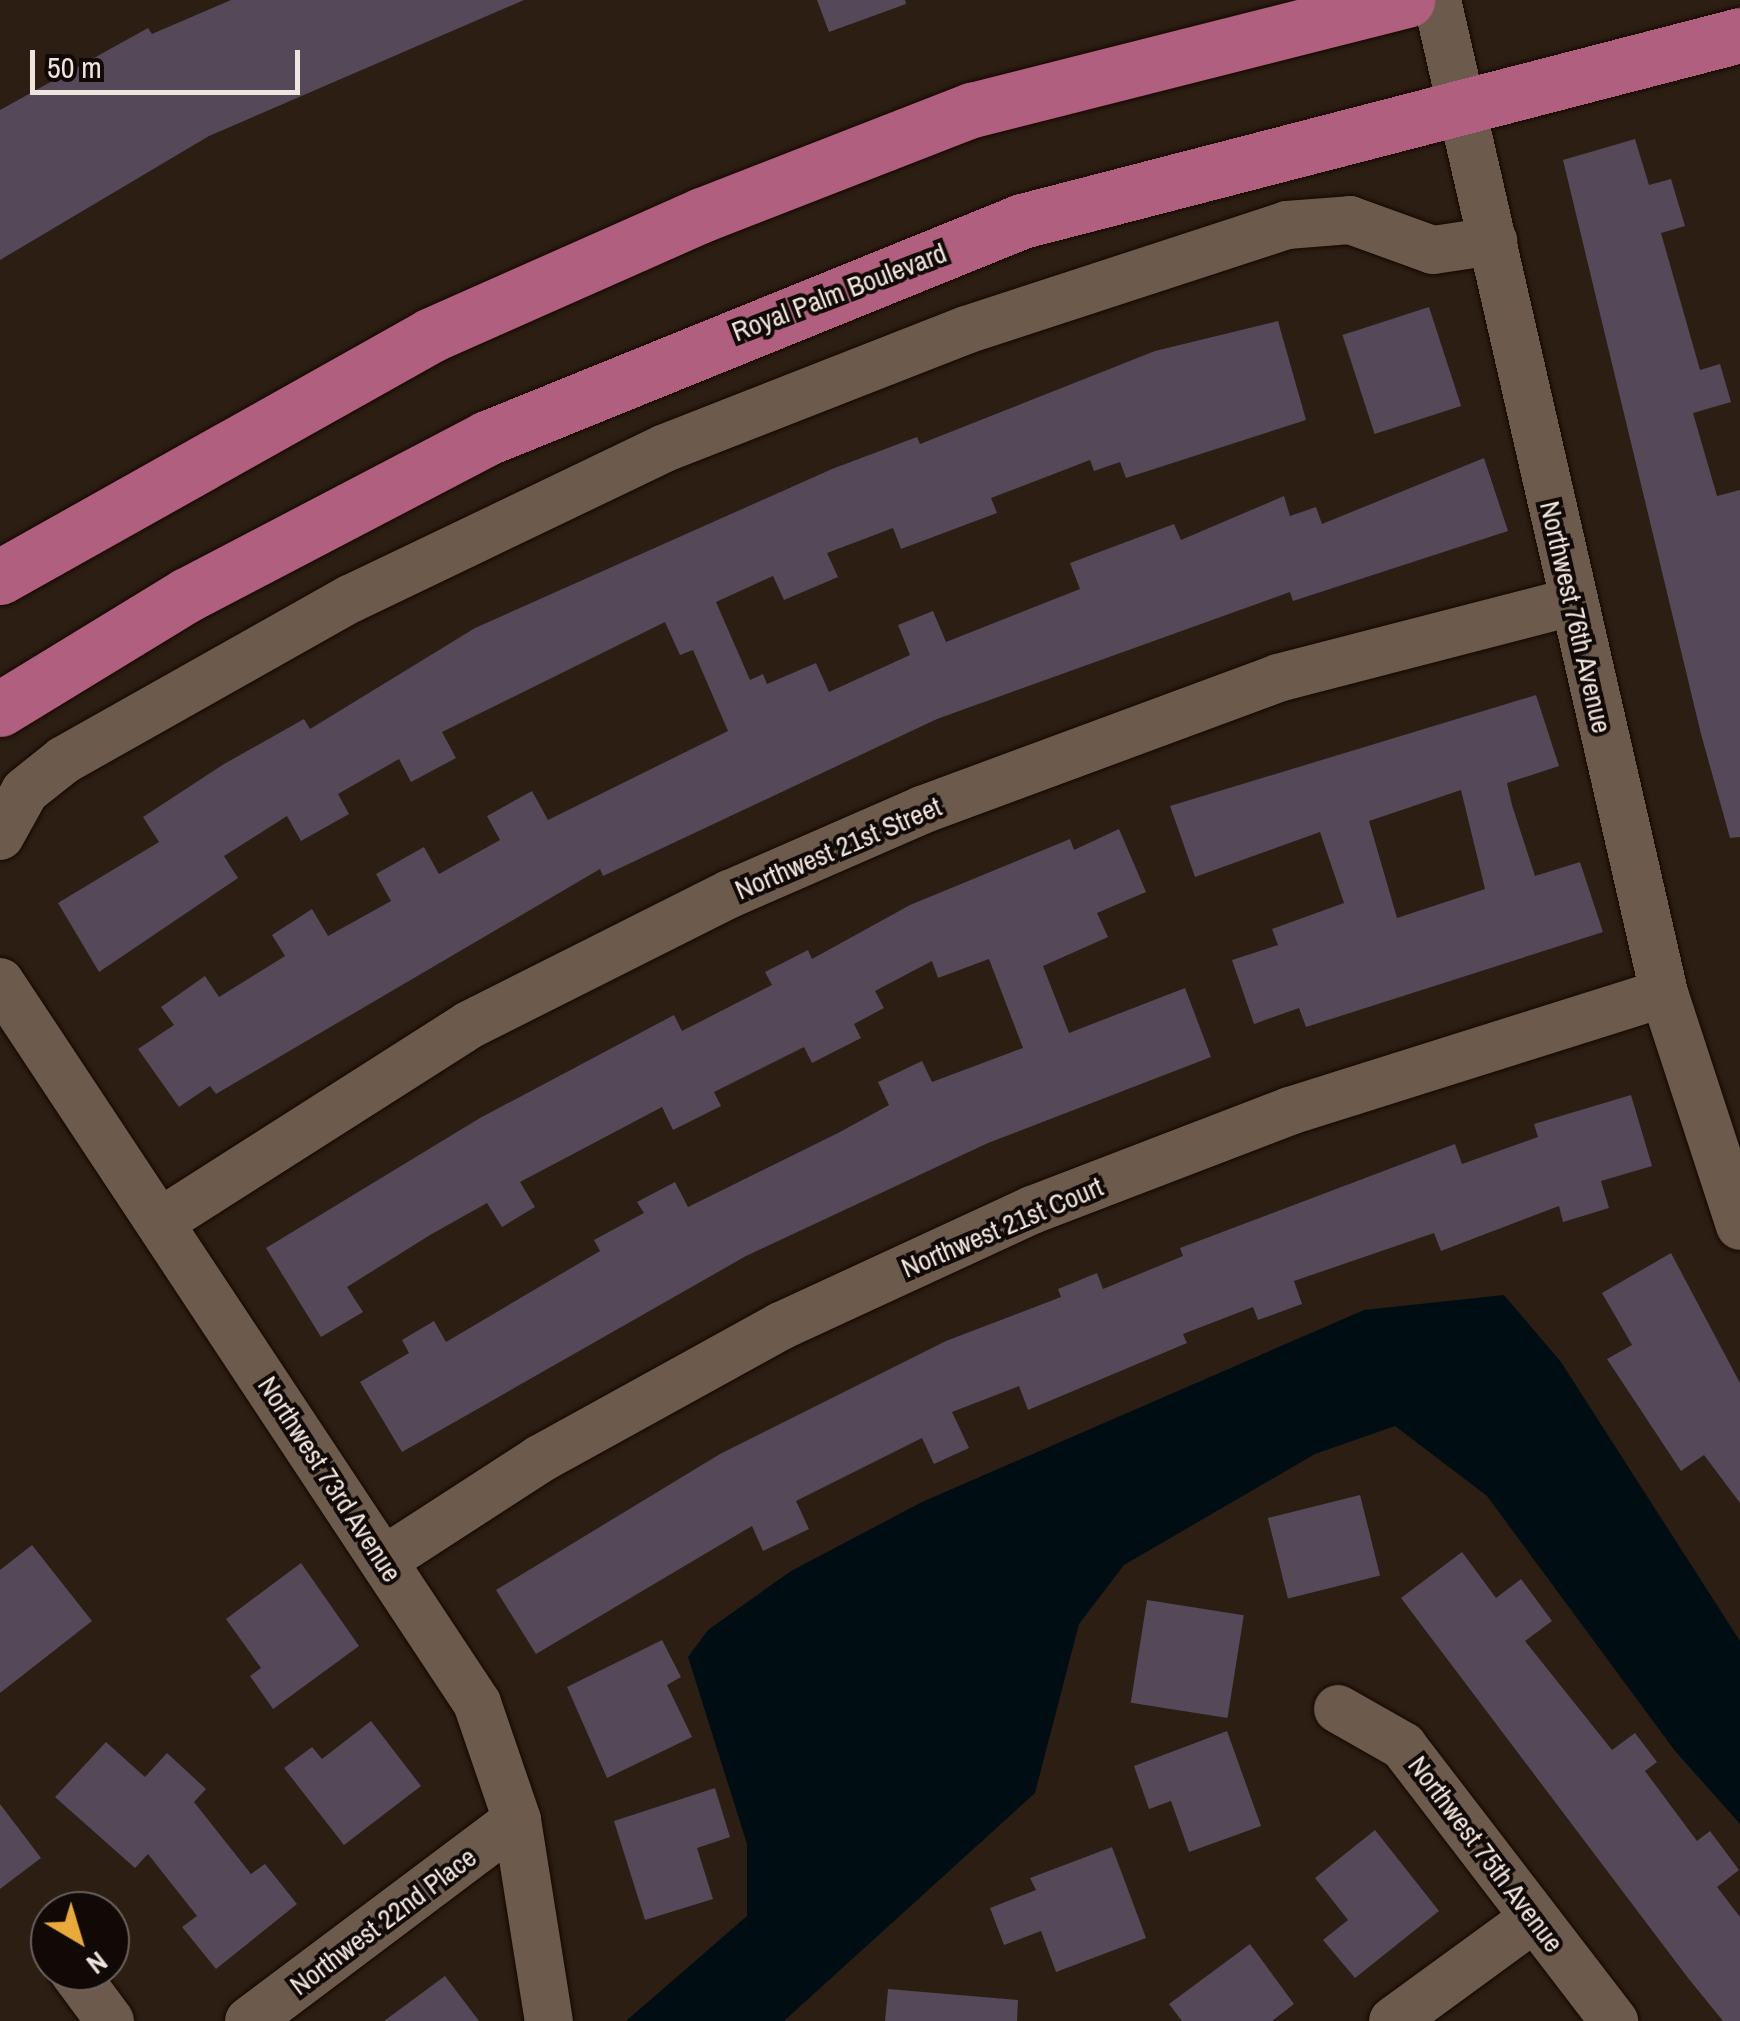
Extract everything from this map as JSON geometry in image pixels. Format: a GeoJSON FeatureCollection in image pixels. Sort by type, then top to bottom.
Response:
{"type":"FeatureCollection","features":[{"type":"Feature","properties":{"kind":"main road"},"geometry":{"type":"LineString","coordinates":[[0,578],[432,335],[702,215],[972,110],[1407,0]]}},
{"type":"Feature","properties":{"kind":"main road","name":"Royal Palm Boulevard"},"geometry":{"type":"LineString","coordinates":[[0,709],[187,595],[486,438],[752,326],[1022,221],[1460,101],[1740,36]]}},
{"type":"Feature","properties":{"kind":"street","name":"Northwest 76th Avenue"},"geometry":{"type":"LineString","coordinates":[[1437,0],[1664,994],[1740,1226]]}},
{"type":"Feature","properties":{"kind":"street"},"geometry":{"type":"LineString","coordinates":[[0,836],[25,791],[64,760],[350,600],[665,448],[966,330],[1288,224],[1350,220],[1433,250],[1493,241]]}},
{"type":"Feature","properties":{"kind":"street","name":"Northwest 21st Street"},"geometry":{"type":"LineString","coordinates":[[160,1222],[469,1025],[730,894],[922,810],[1278,678],[1572,602]]}},
{"type":"Feature","properties":{"kind":"street","name":"Northwest 73rd Avenue"},"geometry":{"type":"LineString","coordinates":[[0,982],[477,1702],[518,1820],[549,2021]]}},
{"type":"Feature","properties":{"kind":"street","name":"Northwest 21st Court"},"geometry":{"type":"LineString","coordinates":[[384,1560],[540,1459],[782,1326],[1032,1210],[1290,1111],[1664,994]]}},
{"type":"Feature","properties":{"kind":"street","name":"Northwest 75th Avenue"},"geometry":{"type":"LineString","coordinates":[[1338,1709],[1404,1746],[1614,2021]]}},
{"type":"Feature","properties":{"kind":"street","name":"Northwest 22nd Place"},"geometry":{"type":"LineString","coordinates":[[249,2021],[518,1820]]}},
{"type":"Feature","properties":{"kind":"street"},"geometry":{"type":"LineString","coordinates":[[1393,2021],[1534,1918]]}},
{"type":"Feature","properties":{"kind":"street"},"geometry":{"type":"LineString","coordinates":[[88,1991],[110,2021]]}},
{"type":"Feature","properties":{"kind":"shaded area"},"geometry":{"type":"Polygon","coordinates":[[[1504,1295],[1561,1362],[1740,1641],[1740,1824],[1675,1751],[1487,1496],[1395,1426],[1315,1454],[1124,1565],[1079,1624],[1035,1793],[784,2021],[626,2021],[747,1916],[747,1844],[688,1657],[708,1630],[791,1571],[922,1502],[1364,1310],[1504,1295]]]}},
{"type":"Feature","properties":{"kind":"building"},"geometry":{"type":"Polygon","coordinates":[[[231,0],[524,0],[209,136],[0,260],[0,110],[148,28],[152,34],[231,0]]]}},
{"type":"Feature","properties":{"kind":"building"},"geometry":{"type":"Polygon","coordinates":[[[817,0],[905,0],[906,4],[829,32],[817,0]]]}},
{"type":"Feature","properties":{"kind":"building"},"geometry":{"type":"Polygon","coordinates":[[[1635,139],[1649,185],[1671,179],[1685,226],[1661,233],[1700,370],[1720,364],[1731,402],[1693,413],[1717,496],[1740,490],[1740,837],[1730,838],[1701,734],[1563,160],[1635,139]]]}},
{"type":"Feature","properties":{"kind":"building"},"geometry":{"type":"Polygon","coordinates":[[[1429,307],[1461,406],[1375,434],[1342,335],[1429,307]]]}},
{"type":"Feature","properties":{"kind":"building"},"geometry":{"type":"Polygon","coordinates":[[[1278,321],[1306,420],[1126,478],[1120,462],[1094,471],[1090,460],[991,498],[997,513],[901,549],[893,528],[827,553],[838,577],[784,600],[773,576],[716,602],[750,680],[763,674],[767,684],[816,663],[829,692],[910,655],[898,625],[933,611],[946,642],[1080,589],[1070,563],[1174,524],[1181,540],[1284,496],[1290,516],[1316,507],[1322,524],[1484,458],[1508,531],[1293,601],[1290,592],[937,719],[603,876],[600,869],[216,1094],[210,1086],[179,1107],[138,1049],[174,1025],[161,1007],[205,976],[219,997],[285,956],[272,935],[312,909],[328,936],[391,901],[376,874],[424,847],[439,874],[500,840],[487,816],[532,791],[548,820],[728,731],[693,650],[680,655],[665,622],[442,732],[456,758],[411,782],[399,759],[338,794],[349,814],[301,841],[287,816],[224,856],[238,878],[99,972],[58,903],[159,842],[143,817],[224,764],[304,719],[310,729],[475,628],[832,469],[917,437],[920,444],[1155,351],[1278,321]]]}},
{"type":"Feature","properties":{"kind":"building"},"geometry":{"type":"Polygon","coordinates":[[[1536,695],[1559,766],[1507,783],[1512,805],[1535,876],[1580,862],[1603,932],[1306,1027],[1299,1008],[1254,1024],[1232,960],[1278,945],[1272,929],[1344,903],[1320,832],[1195,877],[1170,806],[1536,695]],[[1461,790],[1369,821],[1397,918],[1485,889],[1461,790]]]}},
{"type":"Feature","properties":{"kind":"building"},"geometry":{"type":"Polygon","coordinates":[[[1119,829],[1146,892],[1097,913],[1108,937],[1043,966],[1069,1033],[1185,988],[1211,1057],[988,1143],[746,1256],[402,1452],[360,1382],[409,1353],[402,1340],[434,1321],[446,1342],[600,1251],[594,1240],[644,1213],[637,1202],[675,1182],[688,1207],[840,1132],[889,1105],[878,1082],[922,1061],[932,1082],[1023,1048],[989,959],[938,978],[932,961],[875,991],[884,1008],[854,1024],[861,1038],[812,1063],[804,1047],[714,1092],[721,1106],[673,1130],[662,1107],[520,1182],[535,1207],[502,1227],[487,1203],[430,1235],[347,1287],[363,1312],[321,1337],[266,1248],[480,1118],[674,1015],[682,1031],[772,985],[765,972],[808,950],[812,959],[910,905],[1070,839],[1074,850],[1119,829]]]}},
{"type":"Feature","properties":{"kind":"building"},"geometry":{"type":"Polygon","coordinates":[[[1631,1095],[1652,1166],[1601,1181],[1609,1208],[1563,1222],[1559,1206],[1441,1251],[1434,1233],[1294,1281],[1302,1304],[1258,1320],[1253,1307],[1183,1334],[1187,1343],[1028,1410],[1019,1386],[952,1412],[969,1448],[934,1464],[922,1438],[796,1501],[809,1529],[763,1551],[752,1526],[536,1654],[496,1590],[720,1454],[946,1341],[1061,1297],[1058,1289],[1097,1273],[1103,1289],[1183,1256],[1180,1248],[1455,1144],[1462,1164],[1538,1137],[1534,1124],[1631,1095]]]}},
{"type":"Feature","properties":{"kind":"building"},"geometry":{"type":"Polygon","coordinates":[[[1671,1253],[1740,1383],[1740,1503],[1704,1455],[1681,1471],[1607,1359],[1632,1345],[1602,1293],[1671,1253]]]}},
{"type":"Feature","properties":{"kind":"building"},"geometry":{"type":"Polygon","coordinates":[[[1360,1495],[1380,1576],[1288,1599],[1268,1518],[1360,1495]]]}},
{"type":"Feature","properties":{"kind":"building"},"geometry":{"type":"Polygon","coordinates":[[[32,1545],[92,1621],[0,1693],[0,1570],[32,1545]]]}},
{"type":"Feature","properties":{"kind":"building"},"geometry":{"type":"Polygon","coordinates":[[[1462,1552],[1496,1598],[1521,1579],[1552,1621],[1525,1641],[1612,1750],[1635,1733],[1657,1762],[1645,1771],[1697,1841],[1710,1831],[1739,1870],[1717,1887],[1740,1917],[1740,2021],[1723,2021],[1688,1978],[1401,1598],[1462,1552]]]}},
{"type":"Feature","properties":{"kind":"building"},"geometry":{"type":"Polygon","coordinates":[[[301,1563],[359,1646],[273,1709],[250,1676],[261,1668],[226,1619],[301,1563]]]}},
{"type":"Feature","properties":{"kind":"building"},"geometry":{"type":"Polygon","coordinates":[[[1147,1600],[1244,1615],[1228,1718],[1131,1703],[1147,1600]]]}},
{"type":"Feature","properties":{"kind":"building"},"geometry":{"type":"Polygon","coordinates":[[[662,1640],[681,1677],[667,1685],[692,1737],[607,1778],[567,1687],[662,1640]]]}},
{"type":"Feature","properties":{"kind":"building"},"geometry":{"type":"Polygon","coordinates":[[[371,1721],[421,1786],[344,1845],[284,1768],[312,1747],[322,1759],[371,1721]]]}},
{"type":"Feature","properties":{"kind":"building"},"geometry":{"type":"Polygon","coordinates":[[[1227,1731],[1261,1826],[1189,1852],[1171,1801],[1149,1809],[1134,1766],[1227,1731]]]}},
{"type":"Feature","properties":{"kind":"building"},"geometry":{"type":"Polygon","coordinates":[[[106,1742],[145,1777],[167,1753],[206,1789],[194,1802],[251,1874],[265,1864],[297,1904],[216,1969],[182,1927],[197,1916],[148,1854],[135,1868],[55,1797],[106,1742]]]}},
{"type":"Feature","properties":{"kind":"building"},"geometry":{"type":"Polygon","coordinates":[[[715,1788],[730,1837],[697,1848],[713,1899],[645,1920],[614,1821],[715,1788]]]}},
{"type":"Feature","properties":{"kind":"building"},"geometry":{"type":"Polygon","coordinates":[[[0,1804],[41,1858],[0,1889],[0,1804]]]}},
{"type":"Feature","properties":{"kind":"building"},"geometry":{"type":"Polygon","coordinates":[[[1375,1830],[1439,1911],[1355,1978],[1323,1940],[1348,1920],[1315,1878],[1375,1830]]]}},
{"type":"Feature","properties":{"kind":"building"},"geometry":{"type":"Polygon","coordinates":[[[1112,1847],[1146,1938],[1056,1972],[1041,1931],[1004,1945],[990,1908],[1036,1890],[1030,1878],[1112,1847]]]}},
{"type":"Feature","properties":{"kind":"building"},"geometry":{"type":"Polygon","coordinates":[[[1250,1944],[1294,2004],[1272,2021],[1182,2021],[1169,2004],[1250,1944]]]}},
{"type":"Feature","properties":{"kind":"building"},"geometry":{"type":"Polygon","coordinates":[[[445,1976],[479,2021],[384,2021],[445,1976]]]}},
{"type":"Feature","properties":{"kind":"building"},"geometry":{"type":"Polygon","coordinates":[[[888,1989],[1018,2000],[1017,2021],[885,2021],[888,1989]]]}}]}
